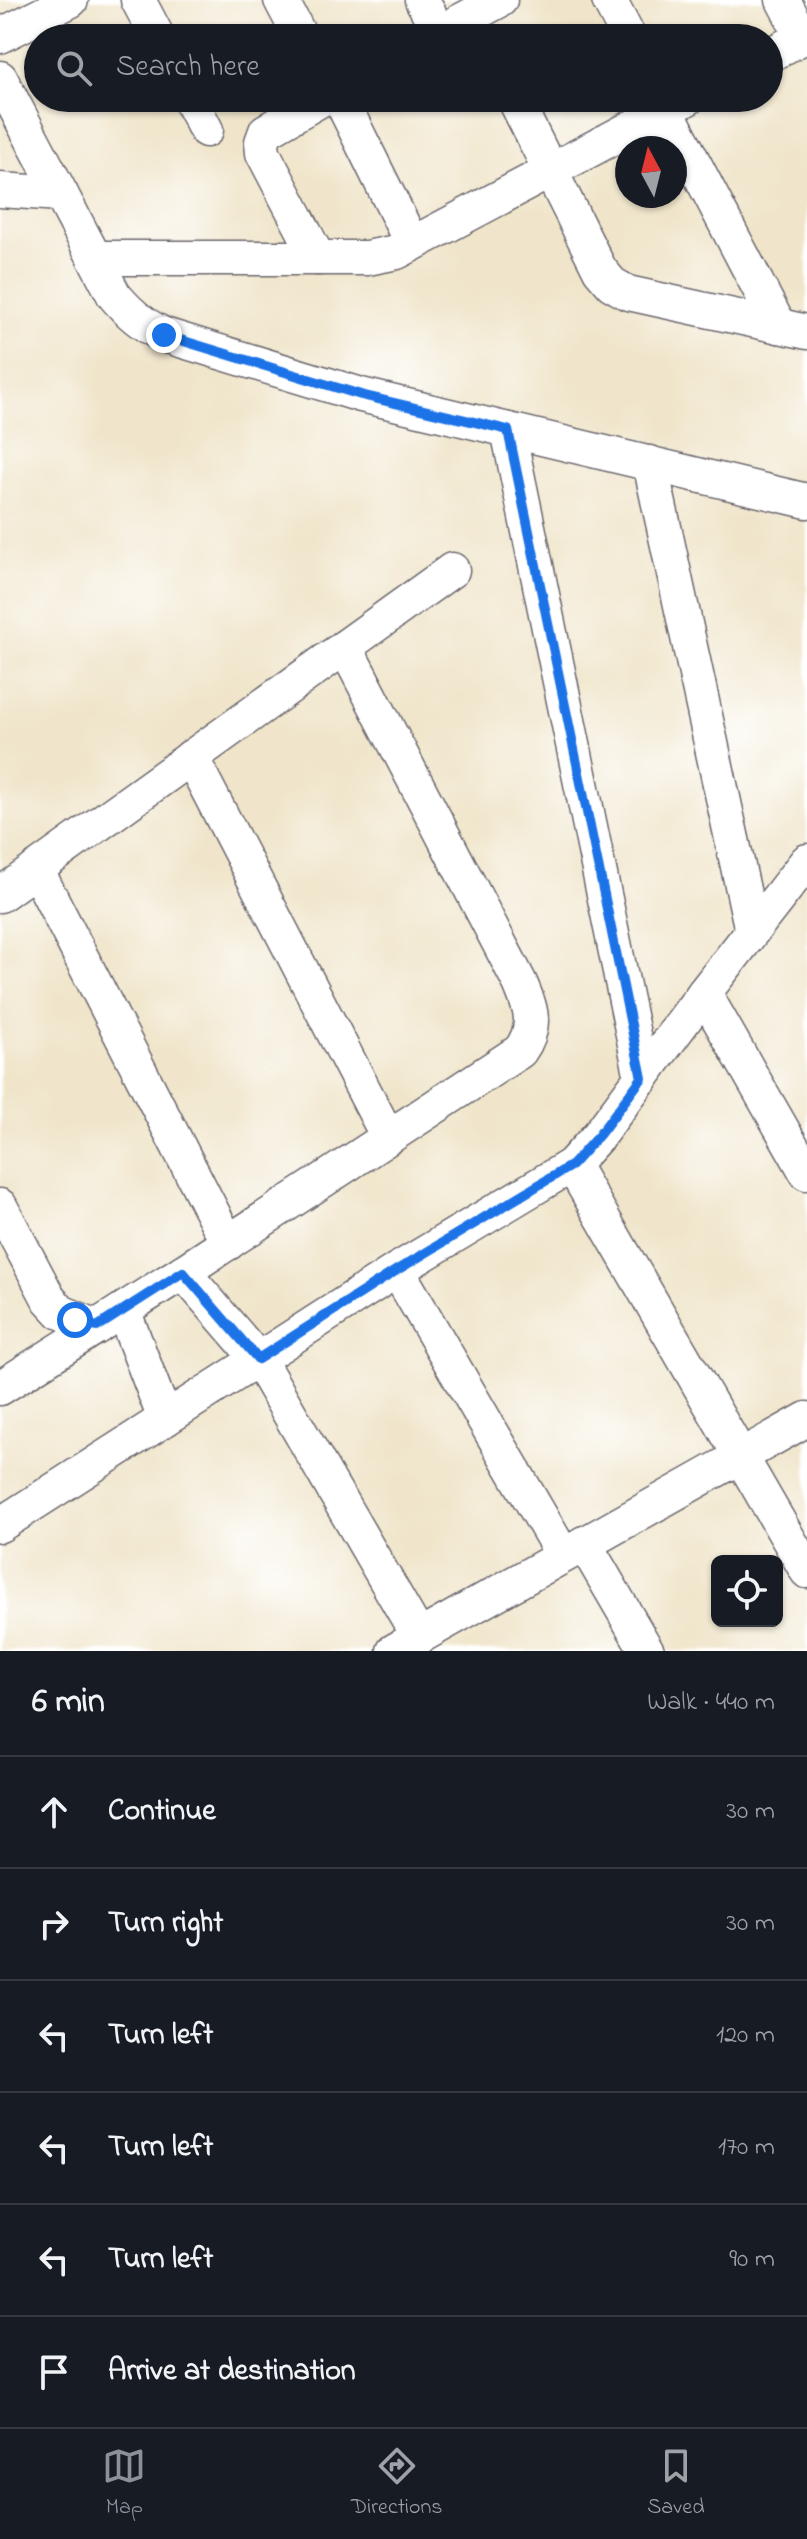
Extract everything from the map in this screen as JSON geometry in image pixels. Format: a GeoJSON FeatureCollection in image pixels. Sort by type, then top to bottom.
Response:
{"type":"FeatureCollection","features":[{"type":"Feature","properties":{"kind":"street"},"geometry":{"type":"LineString","coordinates":[[0,36],[71,0]]}},
{"type":"Feature","properties":{"kind":"street"},"geometry":{"type":"LineString","coordinates":[[138,0],[151,24]]}},
{"type":"Feature","properties":{"kind":"street"},"geometry":{"type":"LineString","coordinates":[[281,0],[294,24]]}},
{"type":"Feature","properties":{"kind":"street"},"geometry":{"type":"LineString","coordinates":[[609,0],[622,24]]}},
{"type":"Feature","properties":{"kind":"street"},"geometry":{"type":"LineString","coordinates":[[783,0],[805,36],[783,48]]}},
{"type":"Feature","properties":{"kind":"street"},"geometry":{"type":"LineString","coordinates":[[427,17],[485,17]]}},
{"type":"Feature","properties":{"kind":"street"},"geometry":{"type":"LineString","coordinates":[[0,78],[114,295],[131,315],[164,335],[361,395],[807,501]]}},
{"type":"Feature","properties":{"kind":"street"},"geometry":{"type":"LineString","coordinates":[[196,112],[206,130]]}},
{"type":"Feature","properties":{"kind":"street"},"geometry":{"type":"LineString","coordinates":[[299,112],[266,131],[262,142],[263,153],[318,258]]}},
{"type":"Feature","properties":{"kind":"street"},"geometry":{"type":"LineString","coordinates":[[347,112],[412,244]]}},
{"type":"Feature","properties":{"kind":"street"},"geometry":{"type":"LineString","coordinates":[[521,112],[600,270],[612,284],[628,293],[793,329]]}},
{"type":"Feature","properties":{"kind":"street"},"geometry":{"type":"LineString","coordinates":[[94,258],[318,258],[380,256],[397,252],[552,171],[654,112]]}},
{"type":"Feature","properties":{"kind":"street"},"geometry":{"type":"LineString","coordinates":[[676,112],[793,329]]}},
{"type":"Feature","properties":{"kind":"street"},"geometry":{"type":"LineString","coordinates":[[0,190],[61,194]]}},
{"type":"Feature","properties":{"kind":"street"},"geometry":{"type":"LineString","coordinates":[[508,430],[642,1078]]}},
{"type":"Feature","properties":{"kind":"street"},"geometry":{"type":"LineString","coordinates":[[650,463],[752,931]]}},
{"type":"Feature","properties":{"kind":"street"},"geometry":{"type":"LineString","coordinates":[[0,895],[452,570]]}},
{"type":"Feature","properties":{"kind":"street"},"geometry":{"type":"LineString","coordinates":[[0,1388],[520,1051],[529,1038],[532,1011],[345,647]]}},
{"type":"Feature","properties":{"kind":"street"},"geometry":{"type":"LineString","coordinates":[[191,757],[388,1137]]}},
{"type":"Feature","properties":{"kind":"street"},"geometry":{"type":"LineString","coordinates":[[36,869],[228,1243]]}},
{"type":"Feature","properties":{"kind":"street"},"geometry":{"type":"LineString","coordinates":[[0,1525],[397,1270],[572,1165],[599,1135],[752,931],[802,881]]}},
{"type":"Feature","properties":{"kind":"street"},"geometry":{"type":"LineString","coordinates":[[704,993],[807,1173]]}},
{"type":"Feature","properties":{"kind":"street"},"geometry":{"type":"LineString","coordinates":[[572,1165],[807,1571]]}},
{"type":"Feature","properties":{"kind":"street"},"geometry":{"type":"LineString","coordinates":[[0,1206],[49,1299],[61,1312],[110,1319]]}},
{"type":"Feature","properties":{"kind":"street"},"geometry":{"type":"LineString","coordinates":[[397,1270],[574,1549],[647,1651]]}},
{"type":"Feature","properties":{"kind":"street"},"geometry":{"type":"LineString","coordinates":[[183,1272],[258,1359],[406,1644],[807,1419]]}},
{"type":"Feature","properties":{"kind":"street"},"geometry":{"type":"LineString","coordinates":[[110,1319],[165,1419]]}},
{"type":"Feature","properties":{"kind":"route"},"geometry":{"type":"LineString","coordinates":[[75,1320],[97,1327],[183,1272],[258,1359],[397,1270],[572,1165],[642,1078],[508,430],[361,395],[164,335]]}}]}
